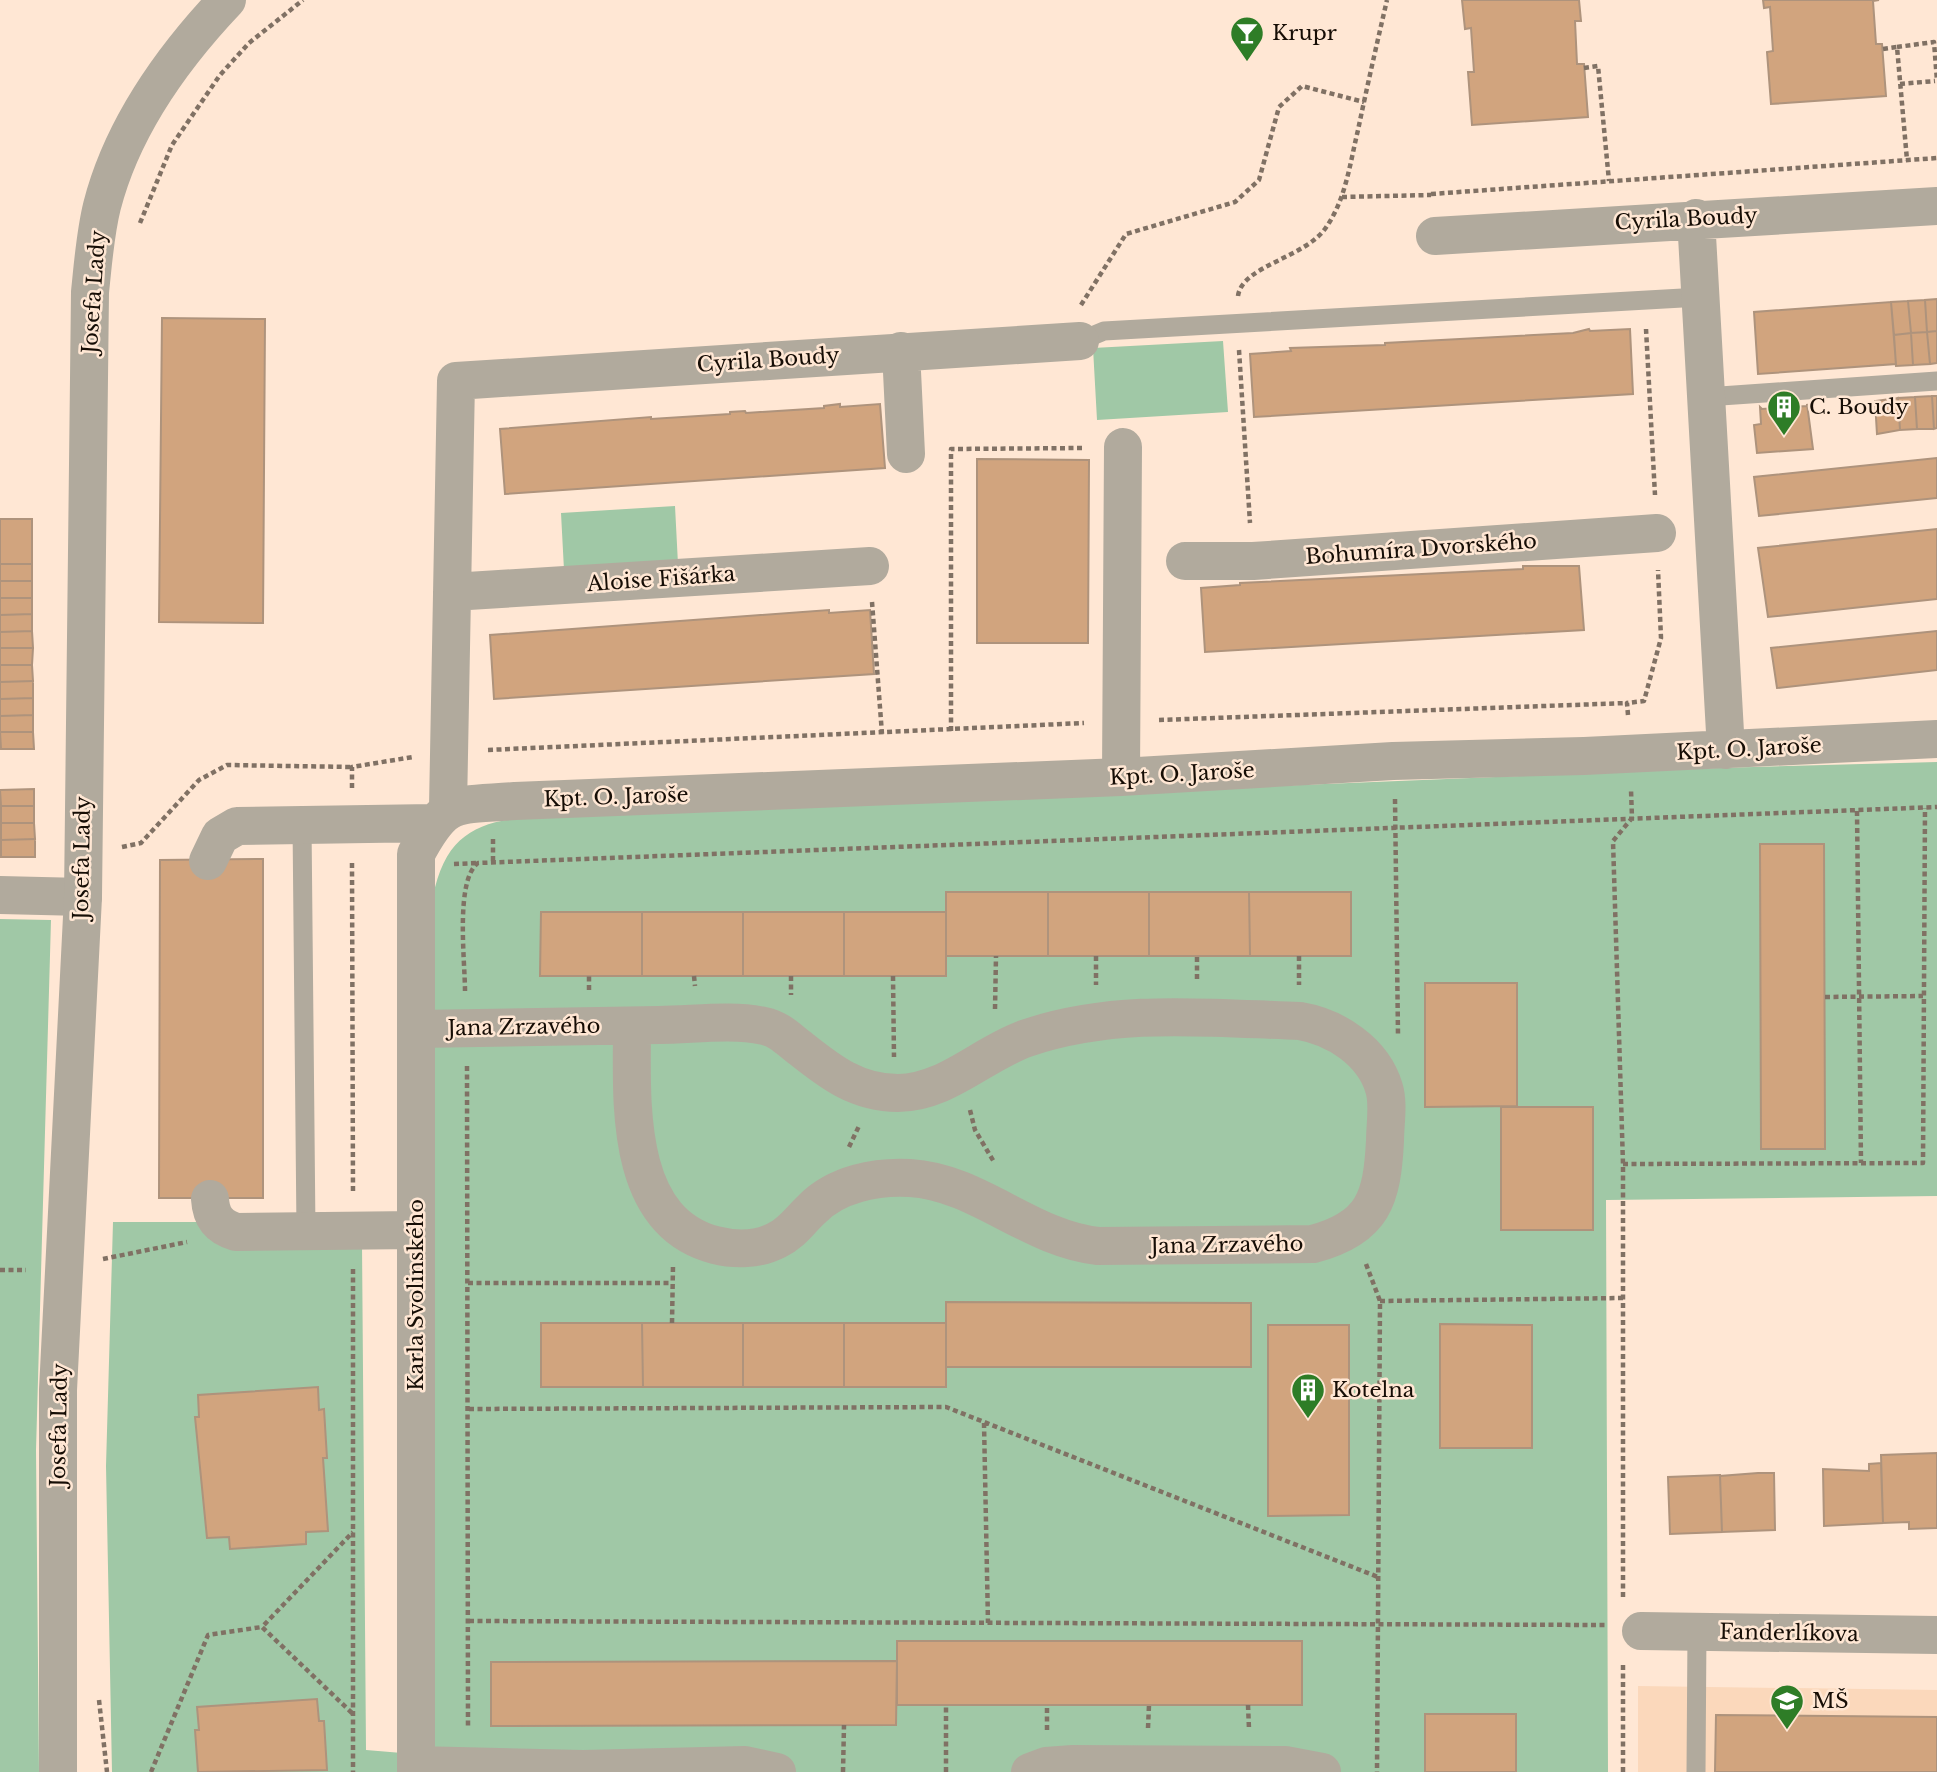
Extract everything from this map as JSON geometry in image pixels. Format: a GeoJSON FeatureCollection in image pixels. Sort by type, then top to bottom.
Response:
{"type":"FeatureCollection","features":[{"type":"Feature","properties":{"kind":"street","name":"Josefa Lady"},"geometry":{"type":"LineString","coordinates":[[61,1766],[58,1390],[83,897],[89,307],[98,222],[112,176],[143,111],[194,34],[227,0]]}},
{"type":"Feature","properties":{"kind":"street","name":"Cyrila Boudy"},"geometry":{"type":"LineString","coordinates":[[1435,236],[1696,218],[1937,206]]}},
{"type":"Feature","properties":{"kind":"street"},"geometry":{"type":"LineString","coordinates":[[1696,218],[1726,750]]}},
{"type":"Feature","properties":{"kind":"street","name":"Cyrila Boudy"},"geometry":{"type":"LineString","coordinates":[[452,592],[456,381],[1069,341]]}},
{"type":"Feature","properties":{"kind":"street"},"geometry":{"type":"LineString","coordinates":[[901,351],[906,454]]}},
{"type":"Feature","properties":{"kind":"street"},"geometry":{"type":"LineString","coordinates":[[1121,777],[1123,447]]}},
{"type":"Feature","properties":{"kind":"street","name":"Bohumíra Dvorského"},"geometry":{"type":"LineString","coordinates":[[1185,561],[1252,561],[1657,533]]}},
{"type":"Feature","properties":{"kind":"street","name":"Aloise Fišárka"},"geometry":{"type":"LineString","coordinates":[[452,592],[870,566]]}},
{"type":"Feature","properties":{"kind":"street"},"geometry":{"type":"LineString","coordinates":[[441,816],[449,750],[452,592]]}},
{"type":"Feature","properties":{"kind":"street","name":"Kpt. O. Jaroše"},"geometry":{"type":"LineString","coordinates":[[208,861],[214,843],[228,830],[249,825],[352,823],[441,816],[514,801],[1121,777],[1393,761],[1629,754],[1937,739]]}},
{"type":"Feature","properties":{"kind":"street","name":"Karla Svolinského"},"geometry":{"type":"LineString","coordinates":[[416,1768],[416,854],[441,816]]}},
{"type":"Feature","properties":{"kind":"street"},"geometry":{"type":"LineString","coordinates":[[0,895],[83,897]]}},
{"type":"Feature","properties":{"kind":"street","name":"Jana Zrzavého"},"geometry":{"type":"LineString","coordinates":[[416,1029],[632,1026],[765,1026],[785,1035],[840,1079],[871,1090],[894,1093],[928,1088],[1029,1037],[1114,1017],[1300,1021],[1329,1027],[1341,1035],[1377,1074],[1386,1097],[1382,1184],[1369,1213],[1352,1227],[1325,1241],[1290,1247],[1089,1245],[1066,1241],[947,1184],[911,1178],[867,1181],[839,1191],[814,1207],[784,1237],[758,1247],[725,1248],[708,1244],[674,1223],[654,1198],[642,1169],[634,1115],[632,1026]]}},
{"type":"Feature","properties":{"kind":"street"},"geometry":{"type":"LineString","coordinates":[[210,1199],[215,1219],[225,1228],[236,1232],[416,1230]]}},
{"type":"Feature","properties":{"kind":"street","name":"Fanderlíkova"},"geometry":{"type":"LineString","coordinates":[[1632,1628],[1937,1635]]}},
{"type":"Feature","properties":{"kind":"street"},"geometry":{"type":"LineString","coordinates":[[1030,1772],[1046,1766],[1073,1764],[1284,1765],[1322,1772]]}},
{"type":"Feature","properties":{"kind":"street"},"geometry":{"type":"LineString","coordinates":[[416,1768],[468,1766],[583,1770],[745,1765],[777,1772]]}},
{"type":"Feature","properties":{"kind":"lane"},"geometry":{"type":"LineString","coordinates":[[1069,341],[1104,331],[1700,297]]}},
{"type":"Feature","properties":{"kind":"lane"},"geometry":{"type":"LineString","coordinates":[[1706,397],[1937,381]]}},
{"type":"Feature","properties":{"kind":"lane"},"geometry":{"type":"LineString","coordinates":[[302,823],[306,1232]]}},
{"type":"Feature","properties":{"kind":"lane"},"geometry":{"type":"LineString","coordinates":[[1696,1772],[1697,1631]]}},
{"type":"Feature","properties":{"kind":"path"},"geometry":{"type":"LineString","coordinates":[[136,234],[172,145],[220,75],[249,43],[303,0]]}},
{"type":"Feature","properties":{"kind":"path"},"geometry":{"type":"LineString","coordinates":[[1252,561],[1237,323],[1239,290],[1244,281],[1256,272],[1303,250],[1326,228],[1342,197],[1387,0]]}},
{"type":"Feature","properties":{"kind":"path"},"geometry":{"type":"LineString","coordinates":[[1882,49],[1934,42],[1936,81],[1900,84]]}},
{"type":"Feature","properties":{"kind":"path"},"geometry":{"type":"LineString","coordinates":[[1897,47],[1907,160]]}},
{"type":"Feature","properties":{"kind":"path"},"geometry":{"type":"LineString","coordinates":[[1584,68],[1598,66],[1609,181]]}},
{"type":"Feature","properties":{"kind":"path"},"geometry":{"type":"LineString","coordinates":[[1069,341],[1126,234],[1236,202],[1259,180],[1279,107],[1302,86],[1364,102]]}},
{"type":"Feature","properties":{"kind":"path"},"geometry":{"type":"LineString","coordinates":[[1342,197],[1431,194],[1937,158]]}},
{"type":"Feature","properties":{"kind":"path"},"geometry":{"type":"LineString","coordinates":[[1431,194],[1435,236]]}},
{"type":"Feature","properties":{"kind":"path"},"geometry":{"type":"LineString","coordinates":[[120,847],[141,843],[199,780],[227,765],[352,767],[449,750],[1644,701],[1661,638],[1644,300]]}},
{"type":"Feature","properties":{"kind":"path"},"geometry":{"type":"LineString","coordinates":[[951,731],[951,449],[1123,447]]}},
{"type":"Feature","properties":{"kind":"path"},"geometry":{"type":"LineString","coordinates":[[870,566],[882,734]]}},
{"type":"Feature","properties":{"kind":"path"},"geometry":{"type":"LineString","coordinates":[[1623,1772],[1632,1628],[1623,1298],[1623,1164],[1613,841],[1632,818],[1627,702]]}},
{"type":"Feature","properties":{"kind":"path"},"geometry":{"type":"LineString","coordinates":[[1377,1074],[1398,1048],[1393,761]]}},
{"type":"Feature","properties":{"kind":"path"},"geometry":{"type":"LineString","coordinates":[[352,767],[353,1772]]}},
{"type":"Feature","properties":{"kind":"path"},"geometry":{"type":"LineString","coordinates":[[468,1766],[469,1409],[464,887],[470,869],[478,863],[1937,807]]}},
{"type":"Feature","properties":{"kind":"path"},"geometry":{"type":"LineString","coordinates":[[1623,1164],[1923,1163],[1925,808]]}},
{"type":"Feature","properties":{"kind":"path"},"geometry":{"type":"LineString","coordinates":[[1857,810],[1861,1163]]}},
{"type":"Feature","properties":{"kind":"path"},"geometry":{"type":"LineString","coordinates":[[120,834],[120,860]]}},
{"type":"Feature","properties":{"kind":"path"},"geometry":{"type":"LineString","coordinates":[[996,956],[979,1061],[975,1130],[1001,1173]]}},
{"type":"Feature","properties":{"kind":"path"},"geometry":{"type":"LineString","coordinates":[[893,976],[894,1093]]}},
{"type":"Feature","properties":{"kind":"path"},"geometry":{"type":"LineString","coordinates":[[1825,997],[1923,996]]}},
{"type":"Feature","properties":{"kind":"path"},"geometry":{"type":"LineString","coordinates":[[672,1323],[674,1223]]}},
{"type":"Feature","properties":{"kind":"path"},"geometry":{"type":"LineString","coordinates":[[1352,1227],[1380,1301],[1377,1772]]}},
{"type":"Feature","properties":{"kind":"path"},"geometry":{"type":"LineString","coordinates":[[102,1246],[101,1260],[236,1232]]}},
{"type":"Feature","properties":{"kind":"path"},"geometry":{"type":"LineString","coordinates":[[0,1270],[62,1270]]}},
{"type":"Feature","properties":{"kind":"path"},"geometry":{"type":"LineString","coordinates":[[468,1283],[672,1283]]}},
{"type":"Feature","properties":{"kind":"path"},"geometry":{"type":"LineString","coordinates":[[1380,1301],[1623,1298]]}},
{"type":"Feature","properties":{"kind":"path"},"geometry":{"type":"LineString","coordinates":[[469,1409],[946,1407],[1378,1577]]}},
{"type":"Feature","properties":{"kind":"path"},"geometry":{"type":"LineString","coordinates":[[984,1423],[988,1623]]}},
{"type":"Feature","properties":{"kind":"path"},"geometry":{"type":"LineString","coordinates":[[151,1772],[208,1634],[262,1627],[353,1532]]}},
{"type":"Feature","properties":{"kind":"path"},"geometry":{"type":"LineString","coordinates":[[469,1621],[1378,1624],[1632,1628]]}},
{"type":"Feature","properties":{"kind":"path"},"geometry":{"type":"LineString","coordinates":[[262,1627],[353,1714]]}},
{"type":"Feature","properties":{"kind":"path"},"geometry":{"type":"LineString","coordinates":[[99,1691],[107,1772]]}},
{"type":"Feature","properties":{"kind":"path"},"geometry":{"type":"LineString","coordinates":[[946,1705],[946,1772]]}},
{"type":"Feature","properties":{"kind":"path"},"geometry":{"type":"LineString","coordinates":[[843,1772],[844,1725]]}},
{"type":"Feature","properties":{"kind":"shaded area","name":"MŠ"},"geometry":{"type":"Polygon","coordinates":[[[1638,1686],[1937,1690],[1937,1772],[1638,1772],[1638,1686]]]}},
{"type":"Feature","properties":{"kind":"green space"},"geometry":{"type":"Polygon","coordinates":[[[1223,341],[1228,412],[1097,420],[1093,348],[1223,341]]]}},
{"type":"Feature","properties":{"kind":"green space"},"geometry":{"type":"Polygon","coordinates":[[[675,506],[678,564],[564,570],[561,513],[675,506]]]}},
{"type":"Feature","properties":{"kind":"green space"},"geometry":{"type":"Polygon","coordinates":[[[1937,762],[1937,1196],[1606,1200],[1608,1772],[432,1772],[433,897],[447,857],[457,843],[470,833],[501,821],[542,816],[1718,768],[1937,762]]]}},
{"type":"Feature","properties":{"kind":"green space"},"geometry":{"type":"Polygon","coordinates":[[[0,919],[51,920],[36,1450],[39,1772],[0,1772],[0,919]]]}},
{"type":"Feature","properties":{"kind":"green space"},"geometry":{"type":"Polygon","coordinates":[[[113,1222],[199,1222],[362,1244],[366,1750],[402,1753],[401,1772],[112,1772],[106,1466],[113,1222]]]}},
{"type":"Feature","properties":{"kind":"building"},"geometry":{"type":"Polygon","coordinates":[[[1462,0],[1579,0],[1581,21],[1575,21],[1577,64],[1584,64],[1588,117],[1472,125],[1468,72],[1474,72],[1471,28],[1465,29],[1462,0]]]}},
{"type":"Feature","properties":{"kind":"building"},"geometry":{"type":"Polygon","coordinates":[[[1763,0],[1879,0],[1873,1],[1876,44],[1882,44],[1886,96],[1771,104],[1767,52],[1773,51],[1770,7],[1764,8],[1763,0]]]}},
{"type":"Feature","properties":{"kind":"building"},"geometry":{"type":"Polygon","coordinates":[[[1937,299],[1937,331],[1927,332],[1925,300],[1937,299]]]}},
{"type":"Feature","properties":{"kind":"building"},"geometry":{"type":"Polygon","coordinates":[[[1925,300],[1927,332],[1911,333],[1908,301],[1925,300]]]}},
{"type":"Feature","properties":{"kind":"building"},"geometry":{"type":"Polygon","coordinates":[[[1908,301],[1911,333],[1894,335],[1891,302],[1908,301]]]}},
{"type":"Feature","properties":{"kind":"building"},"geometry":{"type":"Polygon","coordinates":[[[1891,302],[1896,364],[1758,374],[1754,312],[1891,302]]]}},
{"type":"Feature","properties":{"kind":"building"},"geometry":{"type":"Polygon","coordinates":[[[162,318],[265,319],[263,623],[159,622],[162,318]]]}},
{"type":"Feature","properties":{"kind":"building"},"geometry":{"type":"Polygon","coordinates":[[[1589,329],[1630,329],[1633,394],[1254,417],[1250,354],[1291,351],[1290,348],[1385,345],[1573,333],[1589,329]]]}},
{"type":"Feature","properties":{"kind":"building"},"geometry":{"type":"Polygon","coordinates":[[[1937,331],[1937,363],[1930,364],[1927,332],[1937,331]]]}},
{"type":"Feature","properties":{"kind":"building"},"geometry":{"type":"Polygon","coordinates":[[[1927,332],[1930,364],[1913,365],[1911,333],[1927,332]]]}},
{"type":"Feature","properties":{"kind":"building"},"geometry":{"type":"Polygon","coordinates":[[[1911,333],[1913,365],[1896,366],[1894,335],[1911,333]]]}},
{"type":"Feature","properties":{"kind":"building"},"geometry":{"type":"Polygon","coordinates":[[[1932,396],[1937,396],[1937,428],[1934,429],[1932,396]]]}},
{"type":"Feature","properties":{"kind":"building"},"geometry":{"type":"Polygon","coordinates":[[[1932,396],[1934,429],[1917,429],[1915,397],[1932,396]]]}},
{"type":"Feature","properties":{"kind":"building"},"geometry":{"type":"Polygon","coordinates":[[[1915,397],[1917,429],[1900,430],[1898,398],[1915,397]]]}},
{"type":"Feature","properties":{"kind":"building"},"geometry":{"type":"Polygon","coordinates":[[[1898,398],[1900,430],[1877,434],[1875,401],[1898,398]]]}},
{"type":"Feature","properties":{"kind":"building"},"geometry":{"type":"Polygon","coordinates":[[[840,404],[840,407],[880,404],[885,468],[505,494],[500,429],[651,417],[824,408],[840,404]]]}},
{"type":"Feature","properties":{"kind":"building","name":"C. Boudy"},"geometry":{"type":"Polygon","coordinates":[[[1807,404],[1813,449],[1757,453],[1754,425],[1761,424],[1760,407],[1762,409],[1807,404]]]}},
{"type":"Feature","properties":{"kind":"building"},"geometry":{"type":"Polygon","coordinates":[[[1937,458],[1937,498],[1759,516],[1754,477],[1937,458]]]}},
{"type":"Feature","properties":{"kind":"building"},"geometry":{"type":"Polygon","coordinates":[[[977,459],[1089,460],[1088,643],[977,643],[977,459]]]}},
{"type":"Feature","properties":{"kind":"building"},"geometry":{"type":"Polygon","coordinates":[[[0,519],[32,519],[32,564],[0,564],[0,519]]]}},
{"type":"Feature","properties":{"kind":"building"},"geometry":{"type":"Polygon","coordinates":[[[1937,529],[1937,599],[1768,617],[1758,548],[1937,529]]]}},
{"type":"Feature","properties":{"kind":"building"},"geometry":{"type":"Polygon","coordinates":[[[0,564],[32,564],[32,581],[0,581],[0,564]]]}},
{"type":"Feature","properties":{"kind":"building"},"geometry":{"type":"Polygon","coordinates":[[[1523,566],[1579,566],[1584,630],[1205,652],[1201,588],[1240,583],[1523,569],[1523,566]]]}},
{"type":"Feature","properties":{"kind":"building"},"geometry":{"type":"Polygon","coordinates":[[[0,581],[32,581],[32,598],[0,598],[0,581]]]}},
{"type":"Feature","properties":{"kind":"building"},"geometry":{"type":"Polygon","coordinates":[[[0,598],[32,598],[32,614],[0,615],[0,598]]]}},
{"type":"Feature","properties":{"kind":"building"},"geometry":{"type":"Polygon","coordinates":[[[829,610],[829,613],[870,610],[874,674],[494,699],[490,635],[829,610]]]}},
{"type":"Feature","properties":{"kind":"building"},"geometry":{"type":"Polygon","coordinates":[[[32,614],[32,631],[0,632],[0,615],[32,614]]]}},
{"type":"Feature","properties":{"kind":"building"},"geometry":{"type":"Polygon","coordinates":[[[32,631],[33,648],[0,648],[0,632],[32,631]]]}},
{"type":"Feature","properties":{"kind":"building"},"geometry":{"type":"Polygon","coordinates":[[[1937,631],[1937,670],[1777,688],[1771,648],[1937,631]]]}},
{"type":"Feature","properties":{"kind":"building"},"geometry":{"type":"Polygon","coordinates":[[[0,648],[33,648],[32,665],[0,665],[0,648]]]}},
{"type":"Feature","properties":{"kind":"building"},"geometry":{"type":"Polygon","coordinates":[[[0,665],[32,665],[33,681],[0,682],[0,665]]]}},
{"type":"Feature","properties":{"kind":"building"},"geometry":{"type":"Polygon","coordinates":[[[33,681],[33,698],[0,699],[0,682],[33,681]]]}},
{"type":"Feature","properties":{"kind":"building"},"geometry":{"type":"Polygon","coordinates":[[[33,698],[33,715],[0,716],[0,699],[33,698]]]}},
{"type":"Feature","properties":{"kind":"building"},"geometry":{"type":"Polygon","coordinates":[[[33,715],[33,732],[0,732],[0,716],[33,715]]]}},
{"type":"Feature","properties":{"kind":"building"},"geometry":{"type":"Polygon","coordinates":[[[0,732],[33,732],[34,749],[1,749],[0,732]]]}},
{"type":"Feature","properties":{"kind":"building"},"geometry":{"type":"Polygon","coordinates":[[[34,789],[34,806],[1,806],[0,790],[34,789]]]}},
{"type":"Feature","properties":{"kind":"building"},"geometry":{"type":"Polygon","coordinates":[[[1,806],[34,806],[34,823],[1,823],[1,806]]]}},
{"type":"Feature","properties":{"kind":"building"},"geometry":{"type":"Polygon","coordinates":[[[1,823],[34,823],[35,839],[1,840],[1,823]]]}},
{"type":"Feature","properties":{"kind":"building"},"geometry":{"type":"Polygon","coordinates":[[[35,839],[35,857],[1,857],[1,840],[35,839]]]}},
{"type":"Feature","properties":{"kind":"building"},"geometry":{"type":"Polygon","coordinates":[[[1760,844],[1824,844],[1825,1149],[1761,1149],[1760,844]]]}},
{"type":"Feature","properties":{"kind":"building"},"geometry":{"type":"Polygon","coordinates":[[[263,859],[263,1198],[159,1198],[160,860],[263,859]]]}},
{"type":"Feature","properties":{"kind":"building"},"geometry":{"type":"Polygon","coordinates":[[[946,892],[1048,892],[1048,956],[946,956],[946,892]]]}},
{"type":"Feature","properties":{"kind":"building"},"geometry":{"type":"Polygon","coordinates":[[[1048,892],[1149,892],[1149,956],[1048,956],[1048,892]]]}},
{"type":"Feature","properties":{"kind":"building"},"geometry":{"type":"Polygon","coordinates":[[[1149,892],[1249,892],[1250,956],[1149,956],[1149,892]]]}},
{"type":"Feature","properties":{"kind":"building"},"geometry":{"type":"Polygon","coordinates":[[[1249,892],[1351,892],[1351,956],[1250,956],[1249,892]]]}},
{"type":"Feature","properties":{"kind":"building"},"geometry":{"type":"Polygon","coordinates":[[[541,912],[642,912],[642,976],[540,976],[541,912]]]}},
{"type":"Feature","properties":{"kind":"building"},"geometry":{"type":"Polygon","coordinates":[[[642,912],[743,912],[743,976],[642,976],[642,912]]]}},
{"type":"Feature","properties":{"kind":"building"},"geometry":{"type":"Polygon","coordinates":[[[743,912],[844,912],[844,976],[743,976],[743,912]]]}},
{"type":"Feature","properties":{"kind":"building"},"geometry":{"type":"Polygon","coordinates":[[[844,912],[946,912],[946,976],[844,976],[844,912]]]}},
{"type":"Feature","properties":{"kind":"building"},"geometry":{"type":"Polygon","coordinates":[[[1425,983],[1517,983],[1517,1106],[1425,1107],[1425,983]]]}},
{"type":"Feature","properties":{"kind":"building"},"geometry":{"type":"Polygon","coordinates":[[[1501,1107],[1593,1107],[1593,1230],[1501,1230],[1501,1107]]]}},
{"type":"Feature","properties":{"kind":"building"},"geometry":{"type":"Polygon","coordinates":[[[946,1302],[1251,1303],[1251,1367],[946,1367],[946,1302]]]}},
{"type":"Feature","properties":{"kind":"building"},"geometry":{"type":"Polygon","coordinates":[[[541,1323],[642,1323],[643,1387],[541,1387],[541,1323]]]}},
{"type":"Feature","properties":{"kind":"building"},"geometry":{"type":"Polygon","coordinates":[[[642,1323],[743,1323],[743,1387],[643,1387],[642,1323]]]}},
{"type":"Feature","properties":{"kind":"building"},"geometry":{"type":"Polygon","coordinates":[[[743,1323],[844,1323],[844,1387],[743,1387],[743,1323]]]}},
{"type":"Feature","properties":{"kind":"building"},"geometry":{"type":"Polygon","coordinates":[[[844,1323],[946,1323],[946,1387],[844,1387],[844,1323]]]}},
{"type":"Feature","properties":{"kind":"building"},"geometry":{"type":"Polygon","coordinates":[[[1440,1324],[1532,1325],[1532,1448],[1440,1448],[1440,1324]]]}},
{"type":"Feature","properties":{"kind":"building","name":"Kotelna"},"geometry":{"type":"Polygon","coordinates":[[[1268,1325],[1349,1325],[1349,1515],[1268,1516],[1268,1325]]]}},
{"type":"Feature","properties":{"kind":"building"},"geometry":{"type":"Polygon","coordinates":[[[318,1387],[319,1410],[324,1409],[327,1458],[323,1458],[328,1531],[306,1532],[306,1544],[230,1549],[229,1537],[207,1538],[195,1417],[199,1417],[198,1395],[318,1387]]]}},
{"type":"Feature","properties":{"kind":"building"},"geometry":{"type":"Polygon","coordinates":[[[1937,1453],[1937,1528],[1909,1529],[1909,1522],[1883,1523],[1881,1455],[1937,1453]]]}},
{"type":"Feature","properties":{"kind":"building"},"geometry":{"type":"Polygon","coordinates":[[[1881,1463],[1883,1523],[1824,1526],[1823,1469],[1869,1471],[1869,1464],[1881,1463]]]}},
{"type":"Feature","properties":{"kind":"building"},"geometry":{"type":"Polygon","coordinates":[[[1774,1473],[1775,1530],[1722,1532],[1720,1476],[1774,1473]]]}},
{"type":"Feature","properties":{"kind":"building"},"geometry":{"type":"Polygon","coordinates":[[[1720,1475],[1722,1532],[1670,1534],[1668,1477],[1720,1475]]]}},
{"type":"Feature","properties":{"kind":"building"},"geometry":{"type":"Polygon","coordinates":[[[897,1641],[1302,1641],[1302,1705],[897,1705],[897,1641]]]}},
{"type":"Feature","properties":{"kind":"building"},"geometry":{"type":"Polygon","coordinates":[[[897,1661],[896,1725],[491,1726],[491,1662],[897,1661]]]}},
{"type":"Feature","properties":{"kind":"building"},"geometry":{"type":"Polygon","coordinates":[[[317,1699],[319,1721],[324,1721],[327,1770],[198,1772],[195,1730],[199,1730],[197,1707],[317,1699]]]}},
{"type":"Feature","properties":{"kind":"building"},"geometry":{"type":"Polygon","coordinates":[[[1425,1714],[1516,1714],[1516,1772],[1425,1772],[1425,1714]]]}},
{"type":"Feature","properties":{"kind":"building"},"geometry":{"type":"Polygon","coordinates":[[[1716,1715],[1937,1717],[1937,1772],[1715,1772],[1716,1715]]]}},
{"type":"Feature","properties":{"kind":"place","name":"Krupr"},"geometry":{"type":"Point","coordinates":[1247,63]}},
{"type":"Feature","properties":{"kind":"place","name":"C. Boudy"},"geometry":{"type":"Point","coordinates":[1784,437]}},
{"type":"Feature","properties":{"kind":"place","name":"Kotelna"},"geometry":{"type":"Point","coordinates":[1308,1420]}},
{"type":"Feature","properties":{"kind":"place","name":"MŠ"},"geometry":{"type":"Point","coordinates":[1787,1731]}}]}
